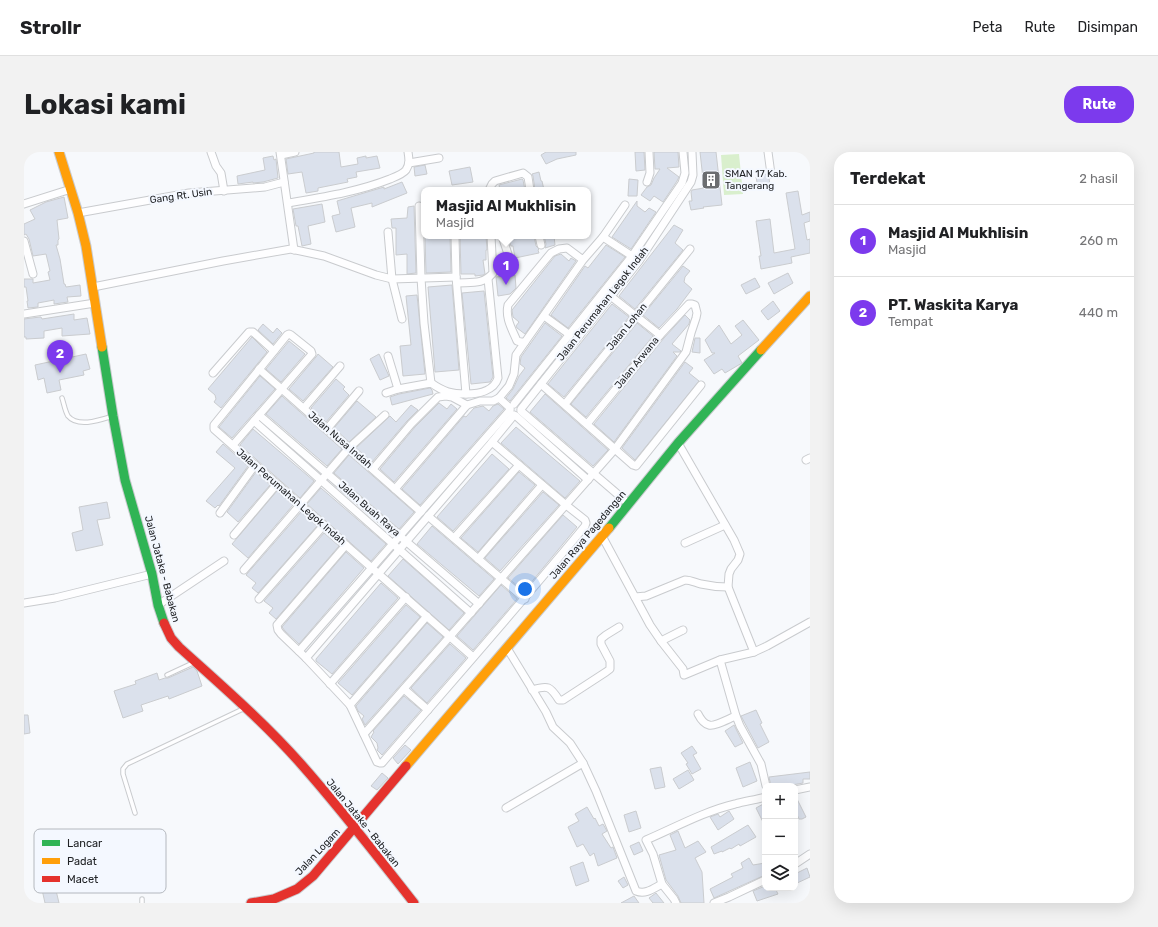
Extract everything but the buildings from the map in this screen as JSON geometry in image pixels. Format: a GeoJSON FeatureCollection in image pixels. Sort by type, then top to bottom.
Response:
{"type":"FeatureCollection","features":[{"type":"Feature","properties":{"kind":"main road","name":"Jalan Jatake - Babakan"},"geometry":{"type":"LineString","coordinates":[[59,152],[78,213],[86,246],[113,416],[125,480],[152,574],[158,605],[165,626],[171,638],[179,647],[247,708],[301,764],[414,903]]}},
{"type":"Feature","properties":{"kind":"main road","name":"Jalan Raya Pagedangan"},"geometry":{"type":"LineString","coordinates":[[354,828],[629,504],[678,443],[810,296]]}},
{"type":"Feature","properties":{"kind":"main road","name":"Jalan Logam"},"geometry":{"type":"LineString","coordinates":[[251,903],[274,899],[297,889],[312,876],[354,828]]}},
{"type":"Feature","properties":{"kind":"street"},"geometry":{"type":"LineString","coordinates":[[211,152],[216,166],[221,173],[224,191]]}},
{"type":"Feature","properties":{"kind":"street"},"geometry":{"type":"LineString","coordinates":[[294,250],[280,153],[295,152]]}},
{"type":"Feature","properties":{"kind":"street"},"geometry":{"type":"LineString","coordinates":[[288,202],[367,187],[399,175],[406,170],[409,163],[408,152]]}},
{"type":"Feature","properties":{"kind":"street"},"geometry":{"type":"LineString","coordinates":[[647,182],[650,173],[649,152]]}},
{"type":"Feature","properties":{"kind":"street","name":"Jalan Perumahan Legok Indah"},"geometry":{"type":"LineString","coordinates":[[306,658],[492,442],[570,335],[632,256],[682,183],[685,172],[683,152]]}},
{"type":"Feature","properties":{"kind":"street","name":"Jalan Perumahan Legok Indah"},"geometry":{"type":"LineString","coordinates":[[300,652],[421,512],[541,384],[611,296],[638,261],[691,182],[693,175],[692,152]]}},
{"type":"Feature","properties":{"kind":"street"},"geometry":{"type":"LineString","coordinates":[[768,152],[771,174]]}},
{"type":"Feature","properties":{"kind":"street"},"geometry":{"type":"LineString","coordinates":[[409,163],[439,158]]}},
{"type":"Feature","properties":{"kind":"street"},"geometry":{"type":"LineString","coordinates":[[490,187],[496,181],[524,173],[528,177],[530,187]]}},
{"type":"Feature","properties":{"kind":"street","name":"Gang Rt. Usin"},"geometry":{"type":"LineString","coordinates":[[78,213],[189,193],[265,187],[284,182]]}},
{"type":"Feature","properties":{"kind":"street"},"geometry":{"type":"LineString","coordinates":[[24,204],[71,189]]}},
{"type":"Feature","properties":{"kind":"street"},"geometry":{"type":"LineString","coordinates":[[395,489],[467,405],[480,401],[493,401],[499,398],[509,386],[514,374],[516,355],[583,260],[603,236],[625,205]]}},
{"type":"Feature","properties":{"kind":"street"},"geometry":{"type":"LineString","coordinates":[[419,206],[424,323],[432,383],[439,389],[456,394],[466,394],[486,391],[497,381],[498,378],[488,279]]}},
{"type":"Feature","properties":{"kind":"street"},"geometry":{"type":"LineString","coordinates":[[388,232],[392,279],[402,319]]}},
{"type":"Feature","properties":{"kind":"street"},"geometry":{"type":"LineString","coordinates":[[603,236],[632,256]]}},
{"type":"Feature","properties":{"kind":"street"},"geometry":{"type":"LineString","coordinates":[[455,239],[456,280],[466,394]]}},
{"type":"Feature","properties":{"kind":"street"},"geometry":{"type":"LineString","coordinates":[[93,288],[253,255],[291,249],[324,256],[376,275],[392,279],[421,278],[482,282],[488,279],[493,273],[491,239]]}},
{"type":"Feature","properties":{"kind":"street"},"geometry":{"type":"LineString","coordinates":[[503,239],[510,260]]}},
{"type":"Feature","properties":{"kind":"street"},"geometry":{"type":"LineString","coordinates":[[540,239],[541,245]]}},
{"type":"Feature","properties":{"kind":"street"},"geometry":{"type":"LineString","coordinates":[[24,241],[32,274]]}},
{"type":"Feature","properties":{"kind":"street"},"geometry":{"type":"LineString","coordinates":[[525,342],[517,341],[506,313],[508,305],[552,253],[567,248],[583,260]]}},
{"type":"Feature","properties":{"kind":"street","name":"Jalan Lohan"},"geometry":{"type":"LineString","coordinates":[[565,404],[690,250]]}},
{"type":"Feature","properties":{"kind":"street"},"geometry":{"type":"LineString","coordinates":[[604,291],[660,335]]}},
{"type":"Feature","properties":{"kind":"street"},"geometry":{"type":"LineString","coordinates":[[24,314],[95,303]]}},
{"type":"Feature","properties":{"kind":"street","name":"Jalan Arwana"},"geometry":{"type":"LineString","coordinates":[[587,424],[660,335],[689,304],[695,305],[697,312],[696,318],[686,352],[615,449]]}},
{"type":"Feature","properties":{"kind":"street"},"geometry":{"type":"LineString","coordinates":[[544,316],[570,335]]}},
{"type":"Feature","properties":{"kind":"street"},"geometry":{"type":"LineString","coordinates":[[213,373],[249,332],[253,332],[274,351]]}},
{"type":"Feature","properties":{"kind":"street"},"geometry":{"type":"LineString","coordinates":[[233,445],[312,354],[312,352],[289,334],[259,368]]}},
{"type":"Feature","properties":{"kind":"street"},"geometry":{"type":"LineString","coordinates":[[388,356],[398,389]]}},
{"type":"Feature","properties":{"kind":"street"},"geometry":{"type":"LineString","coordinates":[[304,408],[340,366]]}},
{"type":"Feature","properties":{"kind":"street","name":"Jalan Perumahan Legok Indah"},"geometry":{"type":"LineString","coordinates":[[259,368],[213,428],[473,657]]}},
{"type":"Feature","properties":{"kind":"street","name":"Jalan Nusa Indah"},"geometry":{"type":"LineString","coordinates":[[259,368],[421,512]]}},
{"type":"Feature","properties":{"kind":"street"},"geometry":{"type":"LineString","coordinates":[[386,393],[398,389],[432,383]]}},
{"type":"Feature","properties":{"kind":"street"},"geometry":{"type":"LineString","coordinates":[[541,384],[633,465],[636,466],[701,385]]}},
{"type":"Feature","properties":{"kind":"street"},"geometry":{"type":"LineString","coordinates":[[327,429],[359,391]]}},
{"type":"Feature","properties":{"kind":"street"},"geometry":{"type":"LineString","coordinates":[[373,469],[411,424],[438,398],[446,396],[452,397],[467,405]]}},
{"type":"Feature","properties":{"kind":"street"},"geometry":{"type":"LineString","coordinates":[[499,398],[594,473],[629,504]]}},
{"type":"Feature","properties":{"kind":"street"},"geometry":{"type":"LineString","coordinates":[[515,410],[588,480]]}},
{"type":"Feature","properties":{"kind":"street"},"geometry":{"type":"LineString","coordinates":[[244,570],[349,448],[385,414]]}},
{"type":"Feature","properties":{"kind":"street","name":"Jalan Buah Raya"},"geometry":{"type":"LineString","coordinates":[[259,415],[479,604]]}},
{"type":"Feature","properties":{"kind":"street","name":"Jalan Buah Raya"},"geometry":{"type":"LineString","coordinates":[[254,421],[471,612]]}},
{"type":"Feature","properties":{"kind":"street"},"geometry":{"type":"LineString","coordinates":[[346,544],[277,625],[281,634],[306,658],[350,705],[377,762],[380,764],[525,599],[585,526],[585,520],[492,442]]}},
{"type":"Feature","properties":{"kind":"street"},"geometry":{"type":"LineString","coordinates":[[678,443],[734,540],[740,554],[729,574],[728,587],[754,652]]}},
{"type":"Feature","properties":{"kind":"street"},"geometry":{"type":"LineString","coordinates":[[364,734],[615,449]]}},
{"type":"Feature","properties":{"kind":"street"},"geometry":{"type":"LineString","coordinates":[[220,513],[255,465]]}},
{"type":"Feature","properties":{"kind":"street"},"geometry":{"type":"LineString","coordinates":[[454,538],[519,465]]}},
{"type":"Feature","properties":{"kind":"street"},"geometry":{"type":"LineString","coordinates":[[234,535],[277,484]]}},
{"type":"Feature","properties":{"kind":"street"},"geometry":{"type":"LineString","coordinates":[[478,559],[542,485]]}},
{"type":"Feature","properties":{"kind":"street"},"geometry":{"type":"LineString","coordinates":[[428,516],[525,599]]}},
{"type":"Feature","properties":{"kind":"street"},"geometry":{"type":"LineString","coordinates":[[259,599],[324,525]]}},
{"type":"Feature","properties":{"kind":"street"},"geometry":{"type":"LineString","coordinates":[[685,543],[725,525]]}},
{"type":"Feature","properties":{"kind":"street"},"geometry":{"type":"LineString","coordinates":[[602,536],[650,625],[660,641],[683,669],[684,675],[720,660],[754,652],[810,622]]}},
{"type":"Feature","properties":{"kind":"street"},"geometry":{"type":"LineString","coordinates":[[158,605],[224,561]]}},
{"type":"Feature","properties":{"kind":"street"},"geometry":{"type":"LineString","coordinates":[[24,603],[55,598],[152,574]]}},
{"type":"Feature","properties":{"kind":"street"},"geometry":{"type":"LineString","coordinates":[[635,597],[646,596],[685,580],[714,587],[728,587]]}},
{"type":"Feature","properties":{"kind":"street"},"geometry":{"type":"LineString","coordinates":[[330,684],[406,597]]}},
{"type":"Feature","properties":{"kind":"street"},"geometry":{"type":"LineString","coordinates":[[350,705],[427,616]]}},
{"type":"Feature","properties":{"kind":"street"},"geometry":{"type":"LineString","coordinates":[[532,690],[548,686],[559,700],[563,700],[606,672],[610,669],[610,661],[601,644],[601,639],[619,627]]}},
{"type":"Feature","properties":{"kind":"street"},"geometry":{"type":"LineString","coordinates":[[660,641],[682,630]]}},
{"type":"Feature","properties":{"kind":"street"},"geometry":{"type":"LineString","coordinates":[[507,648],[546,712],[553,727],[570,743],[583,763],[596,791],[636,891],[641,893],[646,892],[662,884]]}},
{"type":"Feature","properties":{"kind":"street"},"geometry":{"type":"LineString","coordinates":[[720,660],[736,716],[760,764],[765,783]]}},
{"type":"Feature","properties":{"kind":"street"},"geometry":{"type":"LineString","coordinates":[[404,689],[428,710]]}},
{"type":"Feature","properties":{"kind":"street"},"geometry":{"type":"LineString","coordinates":[[698,714],[708,725],[713,726],[736,716]]}},
{"type":"Feature","properties":{"kind":"street"},"geometry":{"type":"LineString","coordinates":[[506,808],[583,763]]}},
{"type":"Feature","properties":{"kind":"street"},"geometry":{"type":"LineString","coordinates":[[798,789],[810,787]]}},
{"type":"Feature","properties":{"kind":"street"},"geometry":{"type":"LineString","coordinates":[[676,903],[662,884],[653,854],[646,840],[717,810],[762,798]]}},
{"type":"Feature","properties":{"kind":"street"},"geometry":{"type":"LineString","coordinates":[[798,862],[810,854]]}},
{"type":"Feature","properties":{"kind":"street"},"geometry":{"type":"LineString","coordinates":[[714,903],[762,881]]}},
{"type":"Feature","properties":{"kind":"lane"},"geometry":{"type":"LineString","coordinates":[[62,398],[67,414],[73,420],[83,422],[113,416]]}},
{"type":"Feature","properties":{"kind":"lane"},"geometry":{"type":"LineString","coordinates":[[167,675],[196,662]]}},
{"type":"Feature","properties":{"kind":"lane"},"geometry":{"type":"LineString","coordinates":[[135,813],[123,774],[123,769],[127,764],[247,708]]}},
{"type":"Feature","properties":{"kind":"green space"},"geometry":{"type":"Polygon","coordinates":[[[739,154],[743,194],[724,195],[721,155],[739,154]]]}},
{"type":"Feature","properties":{"kind":"traffic: fast"},"geometry":{"type":"LineString","coordinates":[[102,347],[125,480],[152,574],[158,605],[164,623]]}},
{"type":"Feature","properties":{"kind":"traffic: fast"},"geometry":{"type":"LineString","coordinates":[[609,528],[678,443],[761,350]]}},
{"type":"Feature","properties":{"kind":"traffic: slow"},"geometry":{"type":"LineString","coordinates":[[59,152],[78,213],[86,246],[102,347]]}},
{"type":"Feature","properties":{"kind":"traffic: slow"},"geometry":{"type":"LineString","coordinates":[[761,350],[810,296]]}},
{"type":"Feature","properties":{"kind":"traffic: slow"},"geometry":{"type":"LineString","coordinates":[[406,766],[609,528]]}},
{"type":"Feature","properties":{"kind":"traffic: jam"},"geometry":{"type":"LineString","coordinates":[[164,623],[171,638],[179,647],[287,748],[345,815],[414,903]]}},
{"type":"Feature","properties":{"kind":"traffic: jam"},"geometry":{"type":"LineString","coordinates":[[251,903],[274,899],[297,889],[313,876],[406,766]]}},
{"type":"Feature","properties":{"kind":"place","name":"SMAN 17 Kab. Tangerang"},"geometry":{"type":"Point","coordinates":[711,180]}},
{"type":"Feature","properties":{"kind":"place","name":"Masjid Al Mukhlisin"},"geometry":{"type":"Point","coordinates":[506,285]}},
{"type":"Feature","properties":{"kind":"place","name":"PT. Waskita Karya"},"geometry":{"type":"Point","coordinates":[60,373]}}]}
